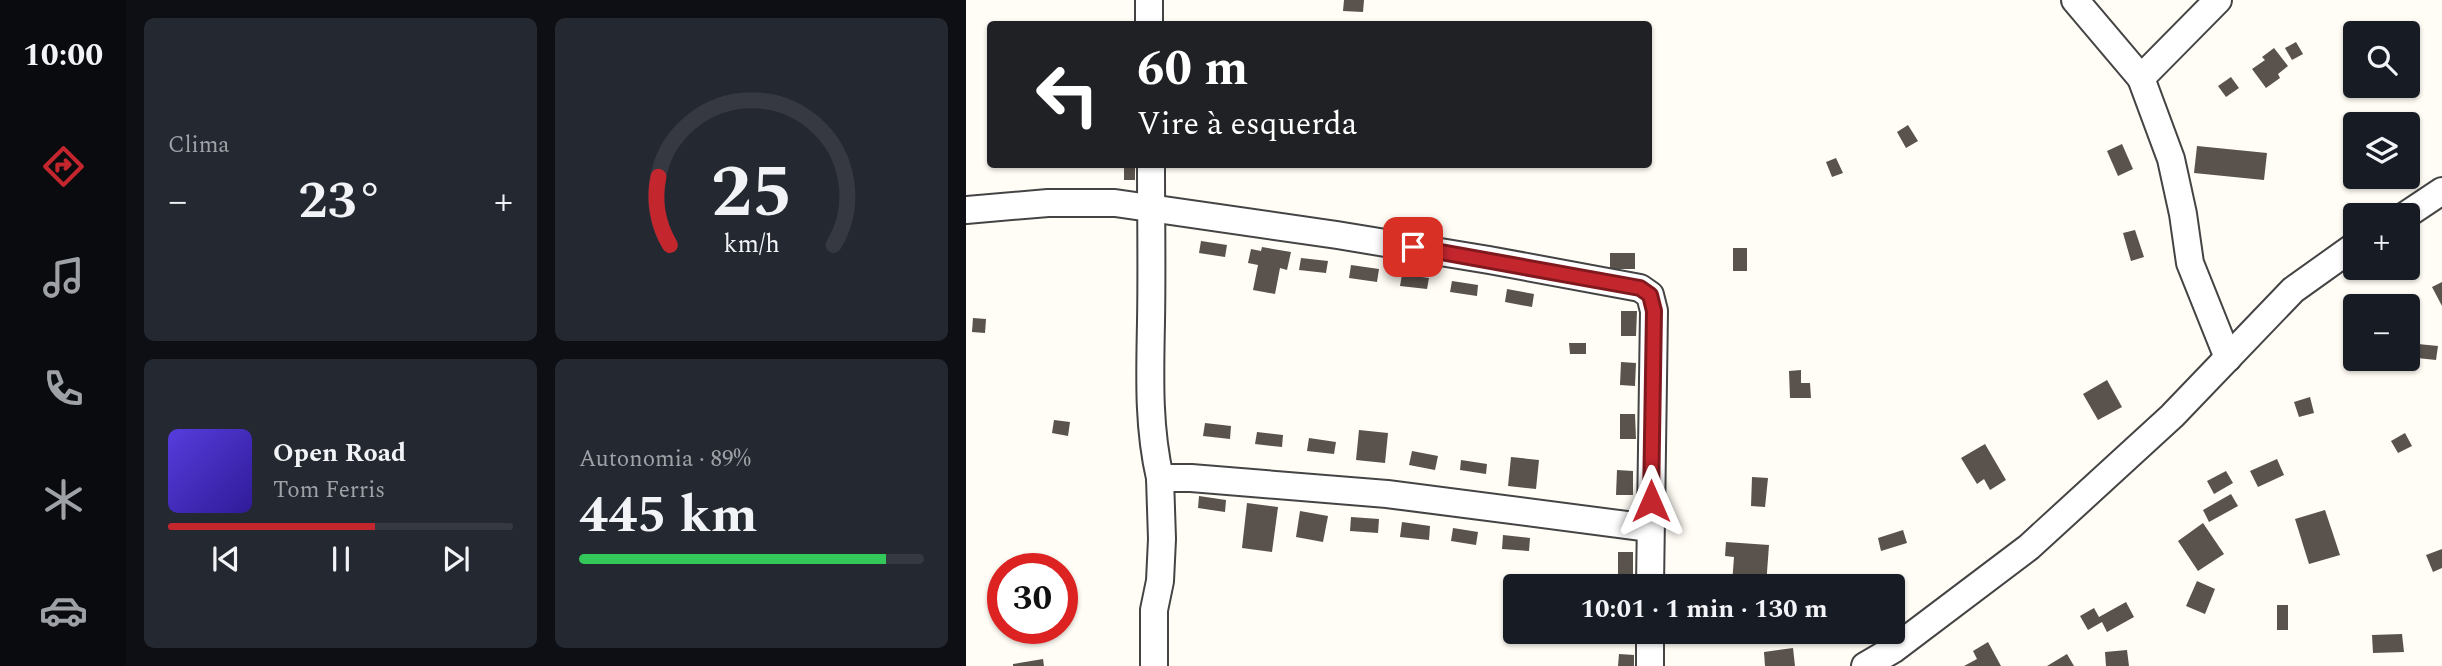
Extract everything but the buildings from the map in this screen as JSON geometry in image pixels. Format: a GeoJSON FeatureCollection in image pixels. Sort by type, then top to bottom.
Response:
{"type":"FeatureCollection","features":[{"type":"Feature","properties":{"kind":"street"},"geometry":{"type":"LineString","coordinates":[[1149,0],[1149,21]]}},
{"type":"Feature","properties":{"kind":"street"},"geometry":{"type":"LineString","coordinates":[[2075,0],[2141,78],[2171,159],[2190,262],[2228,358]]}},
{"type":"Feature","properties":{"kind":"street"},"geometry":{"type":"LineString","coordinates":[[2141,78],[2218,0]]}},
{"type":"Feature","properties":{"kind":"street"},"geometry":{"type":"LineString","coordinates":[[1151,168],[1149,384],[1153,448],[1160,478],[1162,539],[1160,581],[1154,610],[1154,666]]}},
{"type":"Feature","properties":{"kind":"street"},"geometry":{"type":"LineString","coordinates":[[2420,206],[2442,191]]}},
{"type":"Feature","properties":{"kind":"street"},"geometry":{"type":"LineString","coordinates":[[966,210],[1115,203],[1489,260],[1640,288],[1650,295],[1654,311],[1650,574]]}},
{"type":"Feature","properties":{"kind":"street"},"geometry":{"type":"LineString","coordinates":[[1865,666],[1894,649],[2029,547],[2172,416],[2293,290],[2343,254]]}},
{"type":"Feature","properties":{"kind":"street"},"geometry":{"type":"LineString","coordinates":[[1160,478],[1191,478],[1387,494],[1650,528]]}},
{"type":"Feature","properties":{"kind":"street"},"geometry":{"type":"LineString","coordinates":[[1650,644],[1650,666]]}},
{"type":"Feature","properties":{"kind":"route"},"geometry":{"type":"LineString","coordinates":[[1413,247],[1640,288],[1650,295],[1654,311],[1651,501]]}}]}
